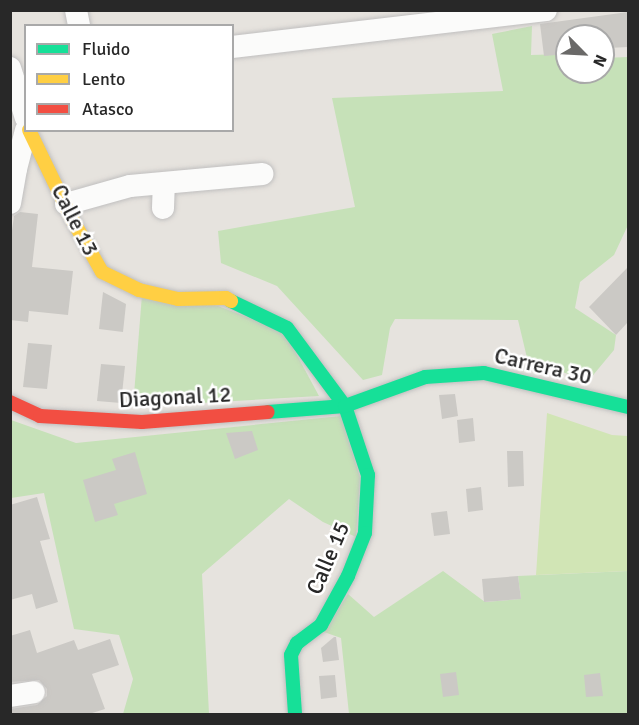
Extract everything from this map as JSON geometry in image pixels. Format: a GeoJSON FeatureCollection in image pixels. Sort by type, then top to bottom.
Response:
{"type":"FeatureCollection","features":[{"type":"Feature","properties":{"kind":"street"},"geometry":{"type":"LineString","coordinates":[[234,47],[415,18],[546,10]]}},
{"type":"Feature","properties":{"kind":"street"},"geometry":{"type":"LineString","coordinates":[[18,79],[24,108]]}},
{"type":"Feature","properties":{"kind":"street"},"geometry":{"type":"LineString","coordinates":[[10,203],[15,169],[27,132]]}},
{"type":"Feature","properties":{"kind":"street","name":"Calle 13"},"geometry":{"type":"LineString","coordinates":[[29,132],[86,248],[102,272],[139,290],[178,299],[226,298],[287,328],[345,406]]}},
{"type":"Feature","properties":{"kind":"street"},"geometry":{"type":"LineString","coordinates":[[66,204],[130,186],[262,174]]}},
{"type":"Feature","properties":{"kind":"street"},"geometry":{"type":"LineString","coordinates":[[163,208],[164,184]]}},
{"type":"Feature","properties":{"kind":"street","name":"Carrera 30"},"geometry":{"type":"LineString","coordinates":[[345,406],[425,377],[484,373],[628,407]]}},
{"type":"Feature","properties":{"kind":"street","name":"Diagonal 12"},"geometry":{"type":"LineString","coordinates":[[10,402],[40,416],[142,422],[345,406]]}},
{"type":"Feature","properties":{"kind":"street","name":"Calle 15"},"geometry":{"type":"LineString","coordinates":[[295,714],[291,655],[297,643],[321,625],[348,576],[365,533],[368,475],[345,406]]}},
{"type":"Feature","properties":{"kind":"street"},"geometry":{"type":"LineString","coordinates":[[10,696],[34,692]]}},
{"type":"Feature","properties":{"kind":"green space"},"geometry":{"type":"Polygon","coordinates":[[[532,26],[531,55],[555,54],[555,84],[615,84],[615,58],[628,57],[628,225],[614,255],[580,282],[575,308],[616,335],[614,350],[589,380],[528,362],[518,320],[395,319],[390,328],[382,375],[363,380],[277,286],[221,263],[218,231],[355,207],[332,98],[503,91],[492,34],[532,26]]]}},
{"type":"Feature","properties":{"kind":"green space"},"geometry":{"type":"Polygon","coordinates":[[[142,295],[218,306],[284,331],[319,396],[133,407],[142,295]]]}},
{"type":"Feature","properties":{"kind":"green space"},"geometry":{"type":"Polygon","coordinates":[[[547,413],[612,435],[628,436],[628,571],[536,575],[547,413]]]}},
{"type":"Feature","properties":{"kind":"green space"},"geometry":{"type":"Polygon","coordinates":[[[341,416],[360,477],[356,537],[323,522],[289,499],[202,574],[209,714],[123,714],[133,679],[119,635],[74,629],[44,493],[11,498],[11,420],[76,443],[341,416]]]}},
{"type":"Feature","properties":{"kind":"green space"},"geometry":{"type":"Polygon","coordinates":[[[443,571],[485,602],[521,599],[518,576],[628,571],[628,714],[349,714],[341,638],[324,632],[348,594],[374,617],[443,571]]]}},
{"type":"Feature","properties":{"kind":"building"},"geometry":{"type":"Polygon","coordinates":[[[628,12],[628,47],[615,48],[615,24],[555,24],[555,55],[544,56],[540,24],[628,12]]]}},
{"type":"Feature","properties":{"kind":"building"},"geometry":{"type":"Polygon","coordinates":[[[20,212],[38,214],[32,267],[73,271],[68,315],[29,311],[28,322],[10,320],[10,245],[14,216],[20,212]]]}},
{"type":"Feature","properties":{"kind":"building"},"geometry":{"type":"Polygon","coordinates":[[[628,267],[628,322],[616,335],[589,307],[628,267]]]}},
{"type":"Feature","properties":{"kind":"building"},"geometry":{"type":"Polygon","coordinates":[[[103,292],[126,304],[123,332],[99,329],[103,292]]]}},
{"type":"Feature","properties":{"kind":"building"},"geometry":{"type":"Polygon","coordinates":[[[28,343],[52,345],[47,389],[23,387],[28,343]]]}},
{"type":"Feature","properties":{"kind":"building"},"geometry":{"type":"Polygon","coordinates":[[[101,364],[125,366],[121,403],[97,401],[101,364]]]}},
{"type":"Feature","properties":{"kind":"building"},"geometry":{"type":"Polygon","coordinates":[[[455,394],[458,416],[442,419],[439,395],[455,394]]]}},
{"type":"Feature","properties":{"kind":"building"},"geometry":{"type":"Polygon","coordinates":[[[473,418],[475,441],[459,443],[457,420],[473,418]]]}},
{"type":"Feature","properties":{"kind":"building"},"geometry":{"type":"Polygon","coordinates":[[[252,431],[258,450],[235,459],[226,433],[252,431]]]}},
{"type":"Feature","properties":{"kind":"building"},"geometry":{"type":"Polygon","coordinates":[[[507,451],[523,451],[524,486],[508,487],[507,451]]]}},
{"type":"Feature","properties":{"kind":"building"},"geometry":{"type":"Polygon","coordinates":[[[135,452],[147,494],[114,504],[118,515],[95,522],[83,480],[116,470],[112,459],[135,452]]]}},
{"type":"Feature","properties":{"kind":"building"},"geometry":{"type":"Polygon","coordinates":[[[481,487],[483,510],[468,512],[466,489],[481,487]]]}},
{"type":"Feature","properties":{"kind":"building"},"geometry":{"type":"Polygon","coordinates":[[[37,497],[50,539],[40,541],[58,602],[36,609],[32,594],[10,600],[10,505],[37,497]]]}},
{"type":"Feature","properties":{"kind":"building"},"geometry":{"type":"Polygon","coordinates":[[[447,511],[450,534],[434,536],[431,513],[447,511]]]}},
{"type":"Feature","properties":{"kind":"building"},"geometry":{"type":"Polygon","coordinates":[[[518,576],[521,599],[484,602],[482,579],[518,576]]]}},
{"type":"Feature","properties":{"kind":"building"},"geometry":{"type":"Polygon","coordinates":[[[30,630],[37,653],[74,640],[78,650],[110,639],[119,665],[92,674],[105,709],[89,714],[10,714],[10,709],[37,705],[47,696],[47,689],[39,680],[10,682],[10,636],[30,630]]]}},
{"type":"Feature","properties":{"kind":"building"},"geometry":{"type":"Polygon","coordinates":[[[336,637],[339,660],[323,662],[321,648],[336,637]]]}},
{"type":"Feature","properties":{"kind":"building"},"geometry":{"type":"Polygon","coordinates":[[[456,672],[459,695],[443,697],[440,674],[456,672]]]}},
{"type":"Feature","properties":{"kind":"building"},"geometry":{"type":"Polygon","coordinates":[[[600,673],[603,696],[586,697],[584,675],[600,673]]]}},
{"type":"Feature","properties":{"kind":"building"},"geometry":{"type":"Polygon","coordinates":[[[335,675],[337,697],[321,699],[319,676],[335,675]]]}},
{"type":"Feature","properties":{"kind":"traffic: fast"},"geometry":{"type":"LineString","coordinates":[[231,301],[287,328],[345,406],[368,475],[365,533],[348,576],[321,625],[297,643],[291,655],[295,714]]}},
{"type":"Feature","properties":{"kind":"traffic: fast"},"geometry":{"type":"LineString","coordinates":[[268,412],[345,406],[425,377],[484,373],[628,407]]}},
{"type":"Feature","properties":{"kind":"traffic: slow"},"geometry":{"type":"LineString","coordinates":[[30,132],[72,219],[102,272],[139,290],[178,299],[226,298],[231,301]]}},
{"type":"Feature","properties":{"kind":"traffic: jam"},"geometry":{"type":"LineString","coordinates":[[10,402],[40,416],[142,422],[268,412]]}}]}
